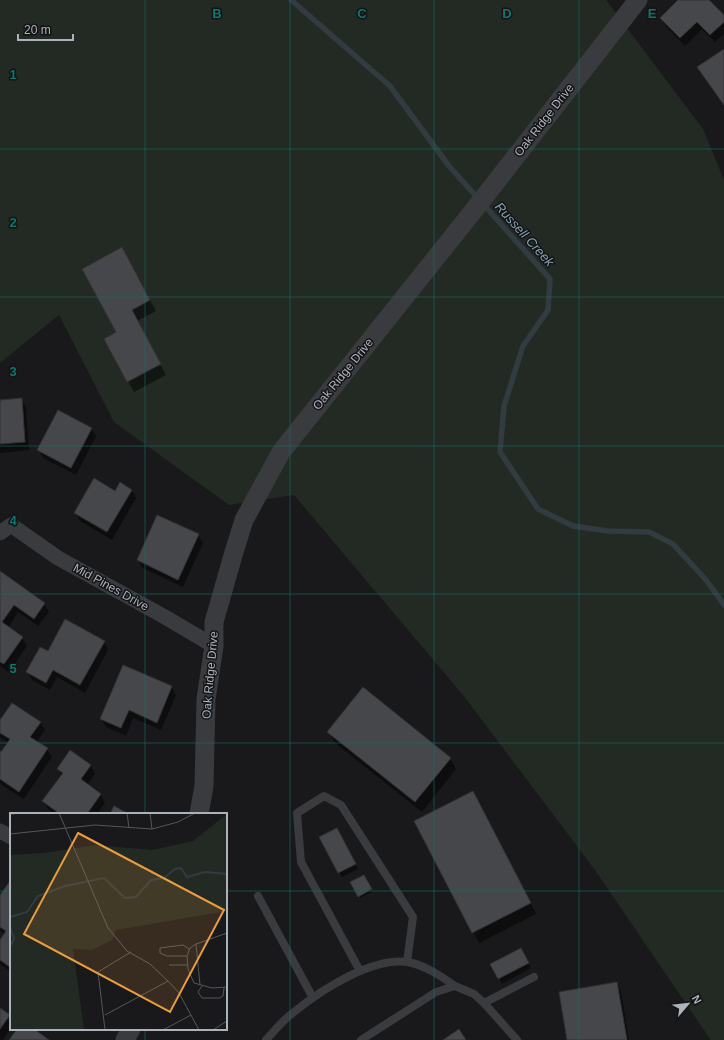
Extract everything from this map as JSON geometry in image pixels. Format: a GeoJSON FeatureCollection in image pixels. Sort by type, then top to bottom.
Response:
{"type":"FeatureCollection","features":[{"type":"Feature","properties":{"kind":"street","name":"Oak Ridge Drive"},"geometry":{"type":"LineString","coordinates":[[199,813],[204,786],[206,699],[214,646],[214,622],[244,520],[282,452],[638,0]]}},
{"type":"Feature","properties":{"kind":"street","name":"Mid Pines Drive"},"geometry":{"type":"LineString","coordinates":[[6,529],[165,616],[214,646]]}},
{"type":"Feature","properties":{"kind":"street"},"geometry":{"type":"LineString","coordinates":[[0,830],[10,837]]}},
{"type":"Feature","properties":{"kind":"street"},"geometry":{"type":"LineString","coordinates":[[125,1040],[130,1030]]}},
{"type":"Feature","properties":{"kind":"lane"},"geometry":{"type":"LineString","coordinates":[[360,971],[301,862],[297,813],[324,796],[341,805],[412,917],[407,962]]}},
{"type":"Feature","properties":{"kind":"lane"},"geometry":{"type":"LineString","coordinates":[[258,896],[313,998]]}},
{"type":"Feature","properties":{"kind":"lane"},"geometry":{"type":"LineString","coordinates":[[266,1040],[293,1012],[326,989],[360,971],[394,961],[412,963],[436,973],[455,986],[474,994],[517,1040]]}},
{"type":"Feature","properties":{"kind":"lane"},"geometry":{"type":"LineString","coordinates":[[484,1003],[534,976]]}},
{"type":"Feature","properties":{"kind":"lane"},"geometry":{"type":"LineString","coordinates":[[361,1040],[436,992],[455,986]]}},
{"type":"Feature","properties":{"kind":"shaded area"},"geometry":{"type":"Polygon","coordinates":[[[0,0],[606,0],[703,129],[724,180],[724,1040],[710,1039],[595,870],[463,695],[294,495],[229,505],[114,422],[59,315],[0,363],[0,0]]]}},
{"type":"Feature","properties":{"kind":"building"},"geometry":{"type":"Polygon","coordinates":[[[678,0],[709,0],[724,15],[724,22],[710,35],[697,22],[680,38],[660,18],[678,0]]]}},
{"type":"Feature","properties":{"kind":"building"},"geometry":{"type":"Polygon","coordinates":[[[724,49],[724,105],[697,67],[724,49]]]}},
{"type":"Feature","properties":{"kind":"building"},"geometry":{"type":"Polygon","coordinates":[[[122,247],[150,300],[132,310],[161,364],[127,382],[104,339],[116,332],[82,269],[122,247]]]}},
{"type":"Feature","properties":{"kind":"building"},"geometry":{"type":"Polygon","coordinates":[[[22,398],[25,442],[0,444],[0,400],[22,398]]]}},
{"type":"Feature","properties":{"kind":"building"},"geometry":{"type":"Polygon","coordinates":[[[58,410],[92,428],[71,468],[37,450],[58,410]]]}},
{"type":"Feature","properties":{"kind":"building"},"geometry":{"type":"Polygon","coordinates":[[[94,478],[115,491],[120,482],[132,490],[107,532],[74,513],[94,478]]]}},
{"type":"Feature","properties":{"kind":"building"},"geometry":{"type":"Polygon","coordinates":[[[157,515],[199,534],[178,580],[137,560],[157,515]]]}},
{"type":"Feature","properties":{"kind":"building"},"geometry":{"type":"Polygon","coordinates":[[[0,571],[45,603],[34,619],[14,605],[2,622],[23,637],[4,664],[0,662],[0,571]]]}},
{"type":"Feature","properties":{"kind":"building"},"geometry":{"type":"Polygon","coordinates":[[[65,619],[105,641],[80,685],[53,670],[46,683],[26,672],[40,647],[48,651],[65,619]]]}},
{"type":"Feature","properties":{"kind":"building"},"geometry":{"type":"Polygon","coordinates":[[[123,665],[172,686],[157,723],[129,710],[121,728],[100,719],[123,665]]]}},
{"type":"Feature","properties":{"kind":"building"},"geometry":{"type":"Polygon","coordinates":[[[363,687],[451,758],[415,802],[327,732],[363,687]]]}},
{"type":"Feature","properties":{"kind":"building"},"geometry":{"type":"Polygon","coordinates":[[[12,703],[41,722],[30,737],[48,748],[19,792],[0,779],[0,751],[1,752],[10,739],[0,733],[0,720],[12,703]]]}},
{"type":"Feature","properties":{"kind":"building"},"geometry":{"type":"Polygon","coordinates":[[[70,750],[91,765],[81,779],[101,794],[88,813],[59,813],[42,801],[63,773],[57,769],[70,750]]]}},
{"type":"Feature","properties":{"kind":"building"},"geometry":{"type":"Polygon","coordinates":[[[473,791],[531,903],[472,933],[414,821],[473,791]]]}},
{"type":"Feature","properties":{"kind":"building"},"geometry":{"type":"Polygon","coordinates":[[[114,806],[127,813],[110,813],[114,806]]]}},
{"type":"Feature","properties":{"kind":"building"},"geometry":{"type":"Polygon","coordinates":[[[337,828],[356,864],[338,873],[319,837],[337,828]]]}},
{"type":"Feature","properties":{"kind":"building"},"geometry":{"type":"Polygon","coordinates":[[[364,875],[372,889],[358,897],[350,882],[364,875]]]}},
{"type":"Feature","properties":{"kind":"building"},"geometry":{"type":"Polygon","coordinates":[[[10,881],[10,967],[0,960],[0,940],[6,931],[0,927],[0,895],[10,881]]]}},
{"type":"Feature","properties":{"kind":"building"},"geometry":{"type":"Polygon","coordinates":[[[521,948],[529,963],[498,979],[490,964],[521,948]]]}},
{"type":"Feature","properties":{"kind":"building"},"geometry":{"type":"Polygon","coordinates":[[[617,982],[627,1040],[567,1040],[559,992],[617,982]]]}},
{"type":"Feature","properties":{"kind":"building"},"geometry":{"type":"Polygon","coordinates":[[[0,1008],[10,1015],[0,1029],[0,1008]]]}},
{"type":"Feature","properties":{"kind":"building"},"geometry":{"type":"Polygon","coordinates":[[[459,1029],[466,1040],[443,1040],[459,1029]]]}},
{"type":"Feature","properties":{"kind":"building"},"geometry":{"type":"Polygon","coordinates":[[[16,1030],[35,1030],[49,1040],[9,1040],[16,1030]]]}},
{"type":"Feature","properties":{"kind":"waterway","name":"Russell Creek"},"geometry":{"type":"LineString","coordinates":[[291,0],[390,86],[449,166],[550,279],[548,310],[523,346],[504,406],[500,452],[538,509],[573,526],[608,531],[649,532],[673,544],[706,580],[724,605]]}}]}
